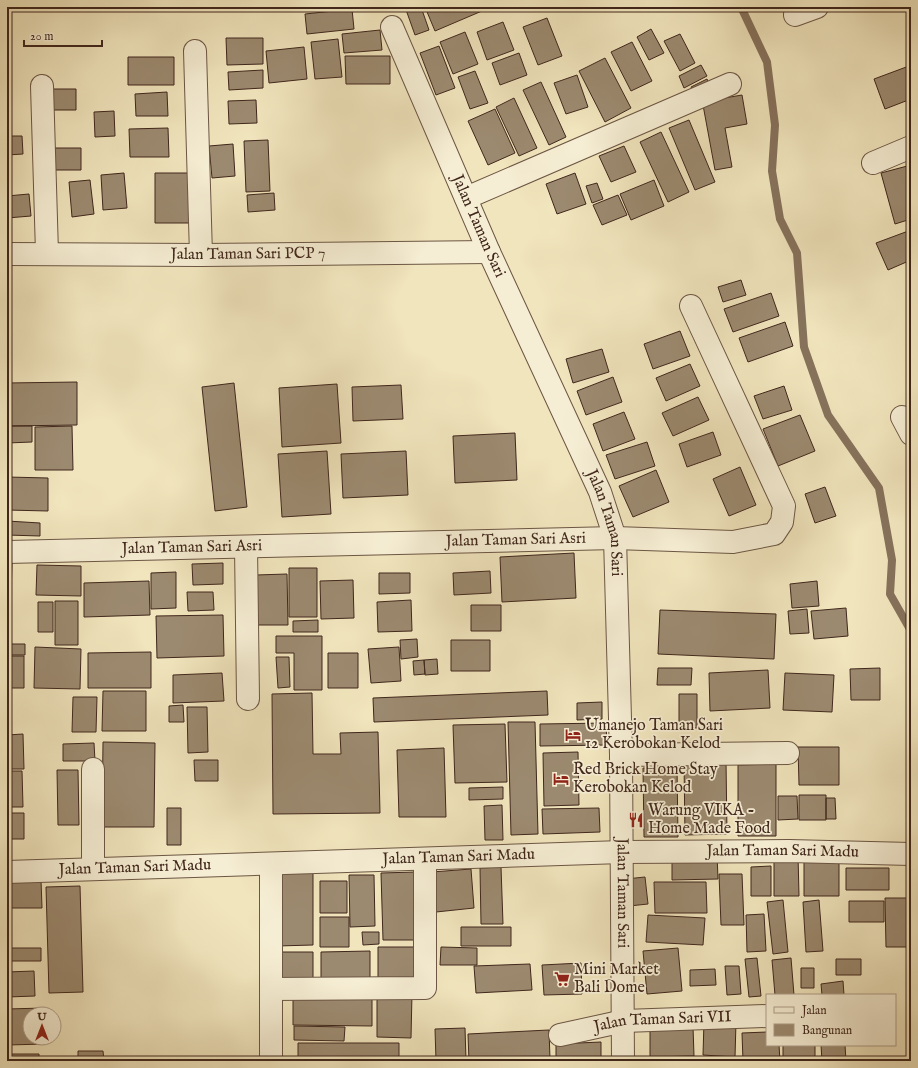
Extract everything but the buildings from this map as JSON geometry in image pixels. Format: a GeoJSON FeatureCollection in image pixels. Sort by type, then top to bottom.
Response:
{"type":"FeatureCollection","features":[{"type":"Feature","properties":{"kind":"street"},"geometry":{"type":"LineString","coordinates":[[795,16],[817,7]]}},
{"type":"Feature","properties":{"kind":"street","name":"Jalan Taman Sari"},"geometry":{"type":"LineString","coordinates":[[392,27],[490,252],[600,492],[615,538],[621,755],[624,1021],[623,1061]]}},
{"type":"Feature","properties":{"kind":"street"},"geometry":{"type":"LineString","coordinates":[[195,51],[201,255]]}},
{"type":"Feature","properties":{"kind":"street"},"geometry":{"type":"LineString","coordinates":[[466,198],[730,84]]}},
{"type":"Feature","properties":{"kind":"street"},"geometry":{"type":"LineString","coordinates":[[42,86],[47,253]]}},
{"type":"Feature","properties":{"kind":"street"},"geometry":{"type":"LineString","coordinates":[[873,163],[911,147]]}},
{"type":"Feature","properties":{"kind":"street","name":"Jalan Taman Sari PCP 7"},"geometry":{"type":"LineString","coordinates":[[7,254],[47,253],[201,255],[490,252]]}},
{"type":"Feature","properties":{"kind":"street","name":"Jalan Taman Sari Asri"},"geometry":{"type":"LineString","coordinates":[[7,552],[615,538],[733,542],[774,534],[782,522],[784,506],[691,306]]}},
{"type":"Feature","properties":{"kind":"street"},"geometry":{"type":"LineString","coordinates":[[246,547],[248,699]]}},
{"type":"Feature","properties":{"kind":"street"},"geometry":{"type":"LineString","coordinates":[[621,755],[788,753]]}},
{"type":"Feature","properties":{"kind":"street"},"geometry":{"type":"LineString","coordinates":[[93,769],[94,869]]}},
{"type":"Feature","properties":{"kind":"street","name":"Jalan Taman Sari Madu"},"geometry":{"type":"LineString","coordinates":[[7,872],[622,852],[789,851],[911,854]]}},
{"type":"Feature","properties":{"kind":"street"},"geometry":{"type":"LineString","coordinates":[[271,989],[426,988],[426,859]]}},
{"type":"Feature","properties":{"kind":"street"},"geometry":{"type":"LineString","coordinates":[[271,864],[271,1061]]}},
{"type":"Feature","properties":{"kind":"street","name":"Jalan Taman Sari VII"},"geometry":{"type":"LineString","coordinates":[[560,1035],[624,1021],[766,1016]]}},
{"type":"Feature","properties":{"kind":"waterway"},"geometry":{"type":"LineString","coordinates":[[741,7],[767,62],[775,125],[772,171],[780,219],[797,253],[804,347],[828,415],[879,488],[892,560],[890,594],[911,631]]}},
{"type":"Feature","properties":{"kind":"place","name":"Umanejo Taman Sari 12 Kerobokan Kelod"},"geometry":{"type":"Point","coordinates":[573,735]}},
{"type":"Feature","properties":{"kind":"place","name":"Red Brick Home Stay Kerobokan Kelod"},"geometry":{"type":"Point","coordinates":[561,779]}},
{"type":"Feature","properties":{"kind":"place","name":"Warung VIKA - Home Made Food"},"geometry":{"type":"Point","coordinates":[636,820]}},
{"type":"Feature","properties":{"kind":"place","name":"Mini Market Bali Dome"},"geometry":{"type":"Point","coordinates":[562,979]}}]}
